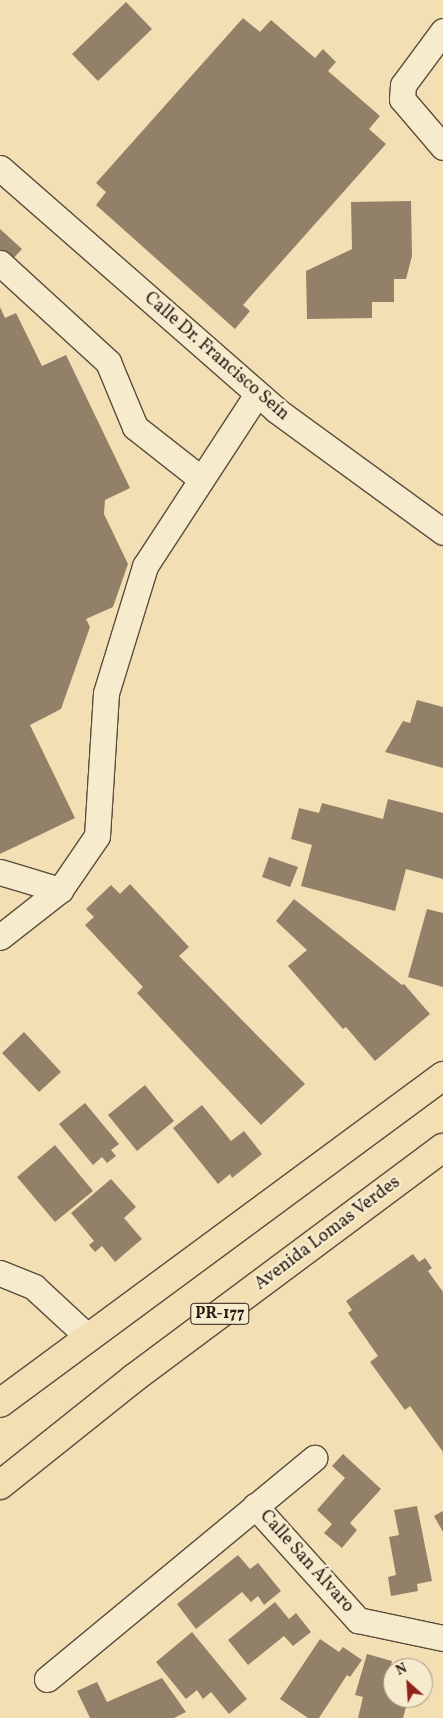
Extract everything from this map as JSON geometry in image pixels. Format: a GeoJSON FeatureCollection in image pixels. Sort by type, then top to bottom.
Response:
{"type":"FeatureCollection","features":[{"type":"Feature","properties":{"kind":"main road"},"geometry":{"type":"LineString","coordinates":[[0,1403],[88,1336],[443,1076]]}},
{"type":"Feature","properties":{"kind":"main road","name":"Avenida Lomas Verdes"},"geometry":{"type":"LineString","coordinates":[[0,1485],[142,1372],[441,1153]]}},
{"type":"Feature","properties":{"kind":"street"},"geometry":{"type":"LineString","coordinates":[[443,31],[403,85],[402,100],[443,147]]}},
{"type":"Feature","properties":{"kind":"street","name":"Calle Dr. Francisco Seín"},"geometry":{"type":"LineString","coordinates":[[0,168],[257,394],[312,438],[443,532]]}},
{"type":"Feature","properties":{"kind":"street"},"geometry":{"type":"LineString","coordinates":[[0,263],[108,362],[135,427],[201,479]]}},
{"type":"Feature","properties":{"kind":"street"},"geometry":{"type":"LineString","coordinates":[[0,937],[60,890],[97,836],[106,693],[144,566],[257,394]]}},
{"type":"Feature","properties":{"kind":"street"},"geometry":{"type":"LineString","coordinates":[[0,872],[60,890]]}},
{"type":"Feature","properties":{"kind":"street"},"geometry":{"type":"LineString","coordinates":[[0,1273],[34,1288],[88,1336]]}},
{"type":"Feature","properties":{"kind":"street"},"geometry":{"type":"LineString","coordinates":[[47,1679],[314,1458]]}},
{"type":"Feature","properties":{"kind":"street","name":"Calle San Álvaro"},"geometry":{"type":"LineString","coordinates":[[255,1506],[358,1620],[443,1638]]}},
{"type":"Feature","properties":{"kind":"building"},"geometry":{"type":"Polygon","coordinates":[[[126,2],[152,29],[98,81],[72,54],[126,2]]]}},
{"type":"Feature","properties":{"kind":"building"},"geometry":{"type":"Polygon","coordinates":[[[243,18],[260,32],[271,20],[315,58],[323,49],[336,62],[328,71],[380,116],[369,129],[386,144],[243,305],[250,311],[235,329],[96,205],[106,192],[96,183],[243,18]]]}},
{"type":"Feature","properties":{"kind":"building"},"geometry":{"type":"Polygon","coordinates":[[[411,201],[412,256],[406,279],[394,279],[394,302],[372,302],[372,318],[307,319],[306,271],[352,249],[351,202],[411,201]]]}},
{"type":"Feature","properties":{"kind":"building"},"geometry":{"type":"Polygon","coordinates":[[[0,229],[22,249],[10,262],[0,253],[0,229]]]}},
{"type":"Feature","properties":{"kind":"building"},"geometry":{"type":"Polygon","coordinates":[[[0,307],[5,318],[16,313],[42,366],[66,355],[130,488],[105,500],[104,514],[128,564],[113,607],[86,619],[90,627],[61,709],[30,725],[75,818],[0,854],[0,307]]]}},
{"type":"Feature","properties":{"kind":"building"},"geometry":{"type":"Polygon","coordinates":[[[417,700],[443,707],[443,768],[385,752],[403,721],[410,723],[417,700]]]}},
{"type":"Feature","properties":{"kind":"building"},"geometry":{"type":"Polygon","coordinates":[[[388,799],[443,813],[443,879],[406,869],[395,911],[301,886],[312,845],[291,839],[299,808],[319,813],[322,803],[383,819],[388,799]]]}},
{"type":"Feature","properties":{"kind":"building"},"geometry":{"type":"Polygon","coordinates":[[[269,857],[298,867],[290,887],[262,877],[269,857]]]}},
{"type":"Feature","properties":{"kind":"building"},"geometry":{"type":"Polygon","coordinates":[[[130,884],[189,947],[179,956],[305,1084],[261,1125],[137,993],[143,987],[85,925],[94,917],[86,909],[111,885],[120,894],[130,884]]]}},
{"type":"Feature","properties":{"kind":"building"},"geometry":{"type":"Polygon","coordinates":[[[294,899],[402,985],[404,984],[430,1014],[375,1061],[346,1027],[343,1029],[288,966],[307,950],[276,921],[294,899]]]}},
{"type":"Feature","properties":{"kind":"building"},"geometry":{"type":"Polygon","coordinates":[[[427,909],[443,913],[443,987],[408,977],[427,909]]]}},
{"type":"Feature","properties":{"kind":"building"},"geometry":{"type":"Polygon","coordinates":[[[24,1032],[61,1072],[39,1092],[2,1053],[24,1032]]]}},
{"type":"Feature","properties":{"kind":"building"},"geometry":{"type":"Polygon","coordinates":[[[145,1085],[174,1121],[137,1151],[108,1115],[145,1085]]]}},
{"type":"Feature","properties":{"kind":"building"},"geometry":{"type":"Polygon","coordinates":[[[85,1103],[119,1144],[111,1150],[116,1156],[107,1163],[102,1157],[93,1165],[59,1124],[85,1103]]]}},
{"type":"Feature","properties":{"kind":"building"},"geometry":{"type":"Polygon","coordinates":[[[202,1105],[231,1141],[244,1131],[262,1154],[232,1178],[230,1174],[218,1184],[173,1128],[202,1105]]]}},
{"type":"Feature","properties":{"kind":"building"},"geometry":{"type":"Polygon","coordinates":[[[55,1145],[93,1191],[55,1222],[17,1177],[55,1145]]]}},
{"type":"Feature","properties":{"kind":"building"},"geometry":{"type":"Polygon","coordinates":[[[111,1179],[136,1207],[124,1218],[142,1239],[115,1262],[102,1246],[95,1252],[89,1245],[94,1241],[71,1213],[111,1179]]]}},
{"type":"Feature","properties":{"kind":"building"},"geometry":{"type":"Polygon","coordinates":[[[413,1254],[419,1262],[425,1258],[432,1268],[428,1271],[443,1292],[443,1452],[410,1406],[405,1410],[370,1362],[378,1356],[348,1313],[352,1310],[346,1301],[413,1254]]]}},
{"type":"Feature","properties":{"kind":"building"},"geometry":{"type":"Polygon","coordinates":[[[343,1454],[381,1489],[350,1523],[357,1530],[342,1548],[324,1533],[332,1524],[317,1510],[345,1478],[332,1466],[343,1454]]]}},
{"type":"Feature","properties":{"kind":"building"},"geometry":{"type":"Polygon","coordinates":[[[417,1506],[432,1581],[417,1584],[418,1591],[391,1596],[388,1577],[396,1575],[389,1537],[399,1535],[394,1510],[417,1506]]]}},
{"type":"Feature","properties":{"kind":"building"},"geometry":{"type":"Polygon","coordinates":[[[443,1511],[443,1532],[434,1516],[443,1511]]]}},
{"type":"Feature","properties":{"kind":"building"},"geometry":{"type":"Polygon","coordinates":[[[238,1555],[250,1569],[258,1563],[281,1591],[264,1605],[258,1596],[251,1602],[242,1592],[196,1629],[177,1604],[238,1555]]]}},
{"type":"Feature","properties":{"kind":"building"},"geometry":{"type":"Polygon","coordinates":[[[275,1602],[289,1619],[296,1613],[311,1632],[293,1646],[284,1636],[248,1665],[228,1640],[275,1602]]]}},
{"type":"Feature","properties":{"kind":"building"},"geometry":{"type":"Polygon","coordinates":[[[192,1632],[247,1699],[229,1714],[211,1692],[203,1699],[197,1690],[186,1699],[156,1662],[192,1632]]]}},
{"type":"Feature","properties":{"kind":"building"},"geometry":{"type":"Polygon","coordinates":[[[320,1639],[339,1652],[343,1647],[362,1660],[350,1677],[347,1675],[319,1718],[308,1718],[280,1699],[320,1639]]]}},
{"type":"Feature","properties":{"kind":"building"},"geometry":{"type":"Polygon","coordinates":[[[367,1654],[383,1658],[383,1708],[406,1708],[403,1718],[358,1718],[363,1697],[355,1695],[367,1654]]]}},
{"type":"Feature","properties":{"kind":"building"},"geometry":{"type":"Polygon","coordinates":[[[162,1678],[186,1712],[174,1718],[90,1718],[77,1691],[97,1682],[107,1702],[162,1678]]]}}]}
